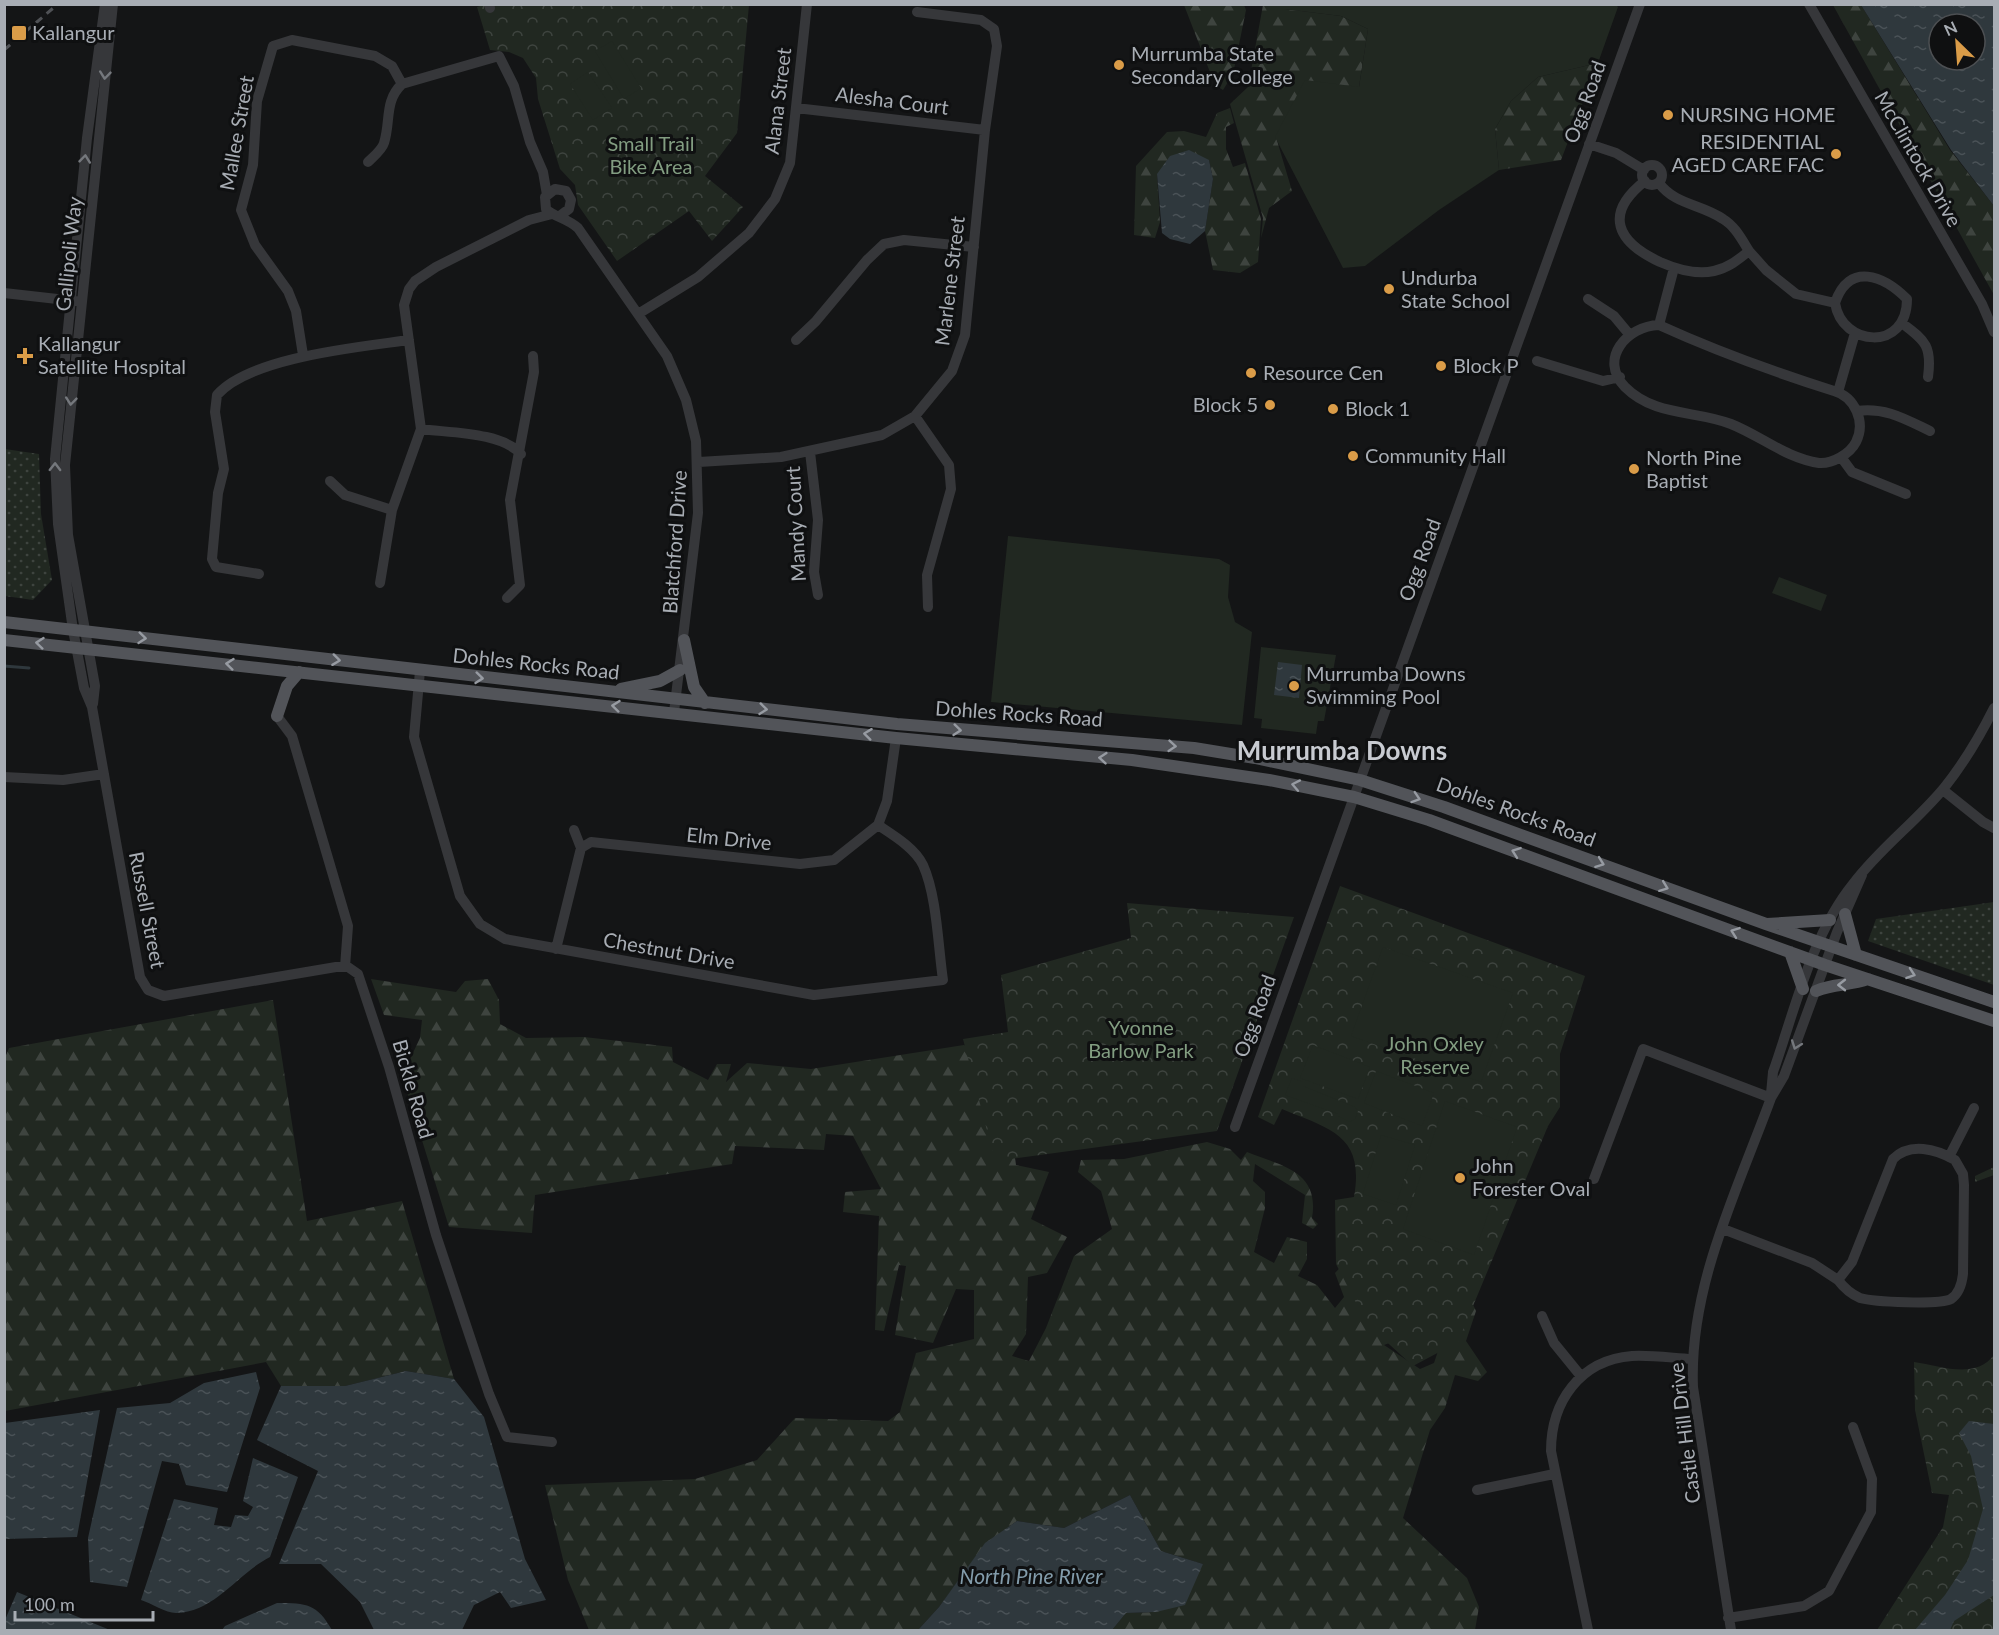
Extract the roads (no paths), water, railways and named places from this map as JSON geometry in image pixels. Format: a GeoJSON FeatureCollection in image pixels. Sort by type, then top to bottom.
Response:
{"type":"FeatureCollection","features":[{"type":"Feature","properties":{"kind":"main road","name":"Dohles Rocks Road"},"geometry":{"type":"LineString","coordinates":[[4,622],[606,692],[675,706],[896,738],[1205,769],[1354,797],[1438,824],[1790,952],[1995,1021]]}},
{"type":"Feature","properties":{"kind":"main road","name":"Dohles Rocks Road"},"geometry":{"type":"LineString","coordinates":[[4,640],[419,685],[675,706],[705,703],[979,732],[1194,748],[1360,780],[1444,807],[1766,924],[1995,1002]]}},
{"type":"Feature","properties":{"kind":"main road"},"geometry":{"type":"LineString","coordinates":[[684,640],[694,687],[705,703]]}},
{"type":"Feature","properties":{"kind":"main road"},"geometry":{"type":"LineString","coordinates":[[606,692],[660,681],[680,670]]}},
{"type":"Feature","properties":{"kind":"main road"},"geometry":{"type":"LineString","coordinates":[[277,716],[286,686],[299,672]]}},
{"type":"Feature","properties":{"kind":"main road"},"geometry":{"type":"LineString","coordinates":[[1845,914],[1856,955]]}},
{"type":"Feature","properties":{"kind":"main road"},"geometry":{"type":"LineString","coordinates":[[1766,924],[1830,920]]}},
{"type":"Feature","properties":{"kind":"main road"},"geometry":{"type":"LineString","coordinates":[[1790,952],[1803,989]]}},
{"type":"Feature","properties":{"kind":"main road"},"geometry":{"type":"LineString","coordinates":[[1816,991],[1837,984],[1853,985],[1868,979]]}},
{"type":"Feature","properties":{"kind":"street","name":"Gallipoli Way"},"geometry":{"type":"LineString","coordinates":[[82,648],[65,500],[90,108],[105,4]]}},
{"type":"Feature","properties":{"kind":"street","name":"Gallipoli Way"},"geometry":{"type":"LineString","coordinates":[[76,301],[113,4]]}},
{"type":"Feature","properties":{"kind":"street","name":"Alana Street"},"geometry":{"type":"LineString","coordinates":[[638,314],[705,270],[748,233],[775,199],[790,163],[807,4]]}},
{"type":"Feature","properties":{"kind":"street","name":"Ogg Road"},"geometry":{"type":"LineString","coordinates":[[1235,1127],[1640,4]]}},
{"type":"Feature","properties":{"kind":"street","name":"McClintock Drive"},"geometry":{"type":"LineString","coordinates":[[1809,4],[1982,304],[1995,332]]}},
{"type":"Feature","properties":{"kind":"street","name":"Marlene Street"},"geometry":{"type":"LineString","coordinates":[[699,462],[781,457],[882,435],[915,416],[952,371],[960,355],[965,335],[985,130],[997,46],[994,29],[981,20],[917,12]]}},
{"type":"Feature","properties":{"kind":"street","name":"Mallee Street"},"geometry":{"type":"LineString","coordinates":[[303,355],[296,311],[288,291],[255,245],[241,210],[253,165],[257,101],[268,58],[273,46],[292,40],[375,56],[392,66],[402,84]]}},
{"type":"Feature","properties":{"kind":"street"},"geometry":{"type":"LineString","coordinates":[[368,162],[384,145],[387,108],[396,90],[402,84],[499,56],[514,86],[530,142],[543,172],[546,198],[556,214]]}},
{"type":"Feature","properties":{"kind":"street","name":"Alesha Court"},"geometry":{"type":"LineString","coordinates":[[796,108],[985,130]]}},
{"type":"Feature","properties":{"kind":"street"},"geometry":{"type":"LineString","coordinates":[[1589,144],[1616,153],[1645,176],[1652,185],[1659,183]]}},
{"type":"Feature","properties":{"kind":"street"},"geometry":{"type":"LineString","coordinates":[[1659,183],[1662,175],[1660,169],[1652,165],[1624,202],[1620,212],[1621,230],[1636,250],[1674,268],[1711,272],[1727,267],[1749,252]]}},
{"type":"Feature","properties":{"kind":"street"},"geometry":{"type":"LineString","coordinates":[[529,220],[546,198],[558,188],[543,172]]}},
{"type":"Feature","properties":{"kind":"street"},"geometry":{"type":"LineString","coordinates":[[1659,183],[1676,199],[1724,219],[1766,270],[1796,294],[1835,303]]}},
{"type":"Feature","properties":{"kind":"street","name":"Blatchford Drive"},"geometry":{"type":"LineString","coordinates":[[558,188],[570,195],[571,207],[578,228],[658,341],[680,384],[694,433],[699,462],[698,513],[675,706]]}},
{"type":"Feature","properties":{"kind":"street"},"geometry":{"type":"LineString","coordinates":[[380,583],[392,510],[422,429],[404,305],[409,289],[436,267],[529,220],[556,214],[571,207]]}},
{"type":"Feature","properties":{"kind":"street","name":"Blatchford Drive"},"geometry":{"type":"LineString","coordinates":[[556,214],[578,228]]}},
{"type":"Feature","properties":{"kind":"street"},"geometry":{"type":"LineString","coordinates":[[796,339],[816,321],[867,260],[884,244],[904,240],[974,247]]}},
{"type":"Feature","properties":{"kind":"street"},"geometry":{"type":"LineString","coordinates":[[1659,325],[1674,268]]}},
{"type":"Feature","properties":{"kind":"street"},"geometry":{"type":"LineString","coordinates":[[1863,277],[1880,277],[1892,284],[1907,299],[1903,324],[1889,335],[1873,337],[1856,333],[1844,326],[1835,303],[1839,291],[1848,282],[1863,277]]}},
{"type":"Feature","properties":{"kind":"street"},"geometry":{"type":"LineString","coordinates":[[4,293],[76,301]]}},
{"type":"Feature","properties":{"kind":"street"},"geometry":{"type":"LineString","coordinates":[[1588,298],[1614,316],[1629,334]]}},
{"type":"Feature","properties":{"kind":"street"},"geometry":{"type":"LineString","coordinates":[[1903,324],[1924,339],[1931,358],[1928,377]]}},
{"type":"Feature","properties":{"kind":"street"},"geometry":{"type":"LineString","coordinates":[[1659,325],[1754,365],[1838,392],[1852,401],[1857,411],[1861,428],[1856,443],[1841,457],[1821,463],[1803,459],[1731,424],[1671,412],[1638,396],[1624,386],[1616,369],[1617,353],[1622,340],[1629,334],[1647,326],[1659,325]]}},
{"type":"Feature","properties":{"kind":"street"},"geometry":{"type":"LineString","coordinates":[[1838,392],[1856,333]]}},
{"type":"Feature","properties":{"kind":"street"},"geometry":{"type":"LineString","coordinates":[[259,574],[216,567],[212,559],[219,484],[224,469],[215,412],[218,395],[232,382],[303,355],[409,340]]}},
{"type":"Feature","properties":{"kind":"street"},"geometry":{"type":"LineString","coordinates":[[507,597],[520,585],[510,500],[521,454],[534,372],[533,356]]}},
{"type":"Feature","properties":{"kind":"street"},"geometry":{"type":"LineString","coordinates":[[1537,361],[1603,381],[1620,377]]}},
{"type":"Feature","properties":{"kind":"street"},"geometry":{"type":"LineString","coordinates":[[1857,411],[1872,409],[1895,413],[1930,431]]}},
{"type":"Feature","properties":{"kind":"street"},"geometry":{"type":"LineString","coordinates":[[915,416],[949,465],[951,489],[927,576],[928,607]]}},
{"type":"Feature","properties":{"kind":"street"},"geometry":{"type":"LineString","coordinates":[[422,429],[499,440],[514,446],[521,454]]}},
{"type":"Feature","properties":{"kind":"street","name":"Mandy Court"},"geometry":{"type":"LineString","coordinates":[[810,452],[818,520],[814,572],[818,595]]}},
{"type":"Feature","properties":{"kind":"street"},"geometry":{"type":"LineString","coordinates":[[1841,457],[1852,472],[1906,494]]}},
{"type":"Feature","properties":{"kind":"street"},"geometry":{"type":"LineString","coordinates":[[330,481],[345,495],[392,510]]}},
{"type":"Feature","properties":{"kind":"street","name":"Russell Street"},"geometry":{"type":"LineString","coordinates":[[82,648],[84,687],[92,707],[136,962],[141,981],[148,990],[159,996],[169,996],[345,967]]}},
{"type":"Feature","properties":{"kind":"street","name":"Chestnut Drive"},"geometry":{"type":"LineString","coordinates":[[420,671],[414,737],[460,896],[480,924],[505,939],[814,994],[943,980],[930,891],[923,863],[902,841],[878,825]]}},
{"type":"Feature","properties":{"kind":"street"},"geometry":{"type":"LineString","coordinates":[[1819,962],[1826,945],[1845,914],[1862,875],[1883,848],[1943,789],[1972,751],[1995,708]]}},
{"type":"Feature","properties":{"kind":"street"},"geometry":{"type":"LineString","coordinates":[[277,716],[292,736],[347,922],[345,967]]}},
{"type":"Feature","properties":{"kind":"street"},"geometry":{"type":"LineString","coordinates":[[878,825],[888,801],[896,738]]}},
{"type":"Feature","properties":{"kind":"street"},"geometry":{"type":"LineString","coordinates":[[4,777],[63,780],[104,774]]}},
{"type":"Feature","properties":{"kind":"street"},"geometry":{"type":"LineString","coordinates":[[1943,789],[1983,822],[1995,828]]}},
{"type":"Feature","properties":{"kind":"street","name":"Elm Drive"},"geometry":{"type":"LineString","coordinates":[[581,848],[591,842],[800,864],[834,860],[878,825]]}},
{"type":"Feature","properties":{"kind":"street"},"geometry":{"type":"LineString","coordinates":[[556,949],[581,848],[574,830]]}},
{"type":"Feature","properties":{"kind":"street"},"geometry":{"type":"LineString","coordinates":[[1826,945],[1830,920],[1854,881],[1862,875]]}},
{"type":"Feature","properties":{"kind":"street","name":"Castle Hill Drive"},"geometry":{"type":"LineString","coordinates":[[1771,1098],[1773,1072],[1803,989],[1819,962]]}},
{"type":"Feature","properties":{"kind":"street","name":"Castle Hill Drive"},"geometry":{"type":"LineString","coordinates":[[1731,1630],[1694,1387],[1692,1359],[1701,1295],[1771,1098],[1784,1076],[1816,991],[1819,962]]}},
{"type":"Feature","properties":{"kind":"street","name":"Bickle Road"},"geometry":{"type":"LineString","coordinates":[[345,967],[358,975],[365,990],[436,1235],[489,1394],[507,1437],[552,1442]]}},
{"type":"Feature","properties":{"kind":"street"},"geometry":{"type":"LineString","coordinates":[[1594,1179],[1643,1049],[1771,1098]]}},
{"type":"Feature","properties":{"kind":"street"},"geometry":{"type":"LineString","coordinates":[[1949,1157],[1974,1108]]}},
{"type":"Feature","properties":{"kind":"street"},"geometry":{"type":"LineString","coordinates":[[1723,1229],[1812,1263],[1838,1280],[1849,1292],[1866,1299],[1934,1302],[1950,1299],[1962,1286],[1963,1274],[1964,1185],[1960,1166],[1949,1157],[1917,1148],[1902,1152],[1893,1159],[1852,1262],[1838,1280]]}},
{"type":"Feature","properties":{"kind":"street"},"geometry":{"type":"LineString","coordinates":[[1542,1316],[1554,1343],[1580,1375]]}},
{"type":"Feature","properties":{"kind":"street"},"geometry":{"type":"LineString","coordinates":[[1585,1630],[1554,1474],[1551,1429],[1557,1409],[1580,1375],[1618,1358],[1633,1356],[1692,1359]]}},
{"type":"Feature","properties":{"kind":"street"},"geometry":{"type":"LineString","coordinates":[[1728,1618],[1804,1606],[1828,1592],[1871,1512],[1872,1479],[1853,1427]]}},
{"type":"Feature","properties":{"kind":"street"},"geometry":{"type":"LineString","coordinates":[[1477,1490],[1554,1474]]}},
{"type":"Feature","properties":{"kind":"water"},"geometry":{"type":"Polygon","coordinates":[[[1861,5],[1994,5],[1994,206],[1951,150],[1861,5]]]}},
{"type":"Feature","properties":{"kind":"water"},"geometry":{"type":"Polygon","coordinates":[[[1189,150],[1209,160],[1213,179],[1205,231],[1190,244],[1170,239],[1162,233],[1157,174],[1170,156],[1189,150]]]}},
{"type":"Feature","properties":{"kind":"water"},"geometry":{"type":"Polygon","coordinates":[[[1278,662],[1302,665],[1299,698],[1274,695],[1278,662]]]}},
{"type":"Feature","properties":{"kind":"water"},"geometry":{"type":"Polygon","coordinates":[[[406,1371],[454,1379],[484,1417],[525,1559],[546,1600],[511,1608],[500,1592],[474,1605],[462,1630],[374,1630],[360,1602],[321,1564],[279,1564],[318,1471],[257,1440],[281,1386],[345,1386],[406,1371]]]}},
{"type":"Feature","properties":{"kind":"water"},"geometry":{"type":"Polygon","coordinates":[[[256,1372],[260,1388],[227,1492],[186,1485],[179,1464],[162,1461],[127,1587],[90,1582],[88,1538],[117,1408],[170,1403],[204,1383],[256,1372]]]}},
{"type":"Feature","properties":{"kind":"water"},"geometry":{"type":"Polygon","coordinates":[[[100,1410],[77,1537],[5,1539],[5,1423],[100,1410]]]}},
{"type":"Feature","properties":{"kind":"water"},"geometry":{"type":"Polygon","coordinates":[[[1969,1421],[1994,1424],[1994,1595],[1954,1621],[1950,1630],[1915,1630],[1945,1595],[1968,1560],[1983,1509],[1971,1456],[1959,1433],[1969,1421]]]}},
{"type":"Feature","properties":{"kind":"water"},"geometry":{"type":"Polygon","coordinates":[[[253,1458],[298,1477],[270,1557],[214,1599],[190,1611],[172,1613],[141,1600],[174,1499],[218,1508],[214,1525],[231,1527],[235,1515],[248,1516],[253,1507],[243,1501],[253,1458]]]}},
{"type":"Feature","properties":{"kind":"water","name":"North Pine River"},"geometry":{"type":"Polygon","coordinates":[[[1130,1495],[1161,1551],[1203,1564],[1185,1605],[1156,1612],[1126,1613],[1112,1630],[918,1630],[939,1607],[985,1543],[1017,1521],[1064,1528],[1130,1495]]]}},
{"type":"Feature","properties":{"kind":"water"},"geometry":{"type":"Polygon","coordinates":[[[17,1592],[110,1630],[5,1630],[5,1620],[17,1592]]]}},
{"type":"Feature","properties":{"kind":"water"},"geometry":{"type":"Polygon","coordinates":[[[277,1603],[310,1607],[327,1621],[332,1630],[222,1630],[225,1626],[277,1603]]]}},
{"type":"Feature","properties":{"kind":"waterway"},"geometry":{"type":"LineString","coordinates":[[4,666],[29,668]]}},
{"type":"Feature","properties":{"kind":"railway"},"geometry":{"type":"LineString","coordinates":[[4,50],[58,4]]}},
{"type":"Feature","properties":{"kind":"place","name":"Kallangur"},"geometry":{"type":"Point","coordinates":[19,33]}},
{"type":"Feature","properties":{"kind":"place","name":"Murrumba State Secondary College"},"geometry":{"type":"Point","coordinates":[1119,65]}},
{"type":"Feature","properties":{"kind":"place","name":"NURSING HOME"},"geometry":{"type":"Point","coordinates":[1668,115]}},
{"type":"Feature","properties":{"kind":"place","name":"RESIDENTIAL AGED CARE FAC"},"geometry":{"type":"Point","coordinates":[1836,154]}},
{"type":"Feature","properties":{"kind":"place","name":"Undurba State School"},"geometry":{"type":"Point","coordinates":[1389,289]}},
{"type":"Feature","properties":{"kind":"place","name":"Kallangur Satellite Hospital"},"geometry":{"type":"Point","coordinates":[25,356]}},
{"type":"Feature","properties":{"kind":"place","name":"Block P"},"geometry":{"type":"Point","coordinates":[1441,366]}},
{"type":"Feature","properties":{"kind":"place","name":"Resource Cen"},"geometry":{"type":"Point","coordinates":[1251,373]}},
{"type":"Feature","properties":{"kind":"place","name":"Block 5"},"geometry":{"type":"Point","coordinates":[1270,405]}},
{"type":"Feature","properties":{"kind":"place","name":"Block 1"},"geometry":{"type":"Point","coordinates":[1333,409]}},
{"type":"Feature","properties":{"kind":"place","name":"Community Hall"},"geometry":{"type":"Point","coordinates":[1353,456]}},
{"type":"Feature","properties":{"kind":"place","name":"North Pine Baptist"},"geometry":{"type":"Point","coordinates":[1634,469]}},
{"type":"Feature","properties":{"kind":"place","name":"Murrumba Downs Swimming Pool"},"geometry":{"type":"Point","coordinates":[1294,686]}},
{"type":"Feature","properties":{"kind":"place","name":"John Forester Oval"},"geometry":{"type":"Point","coordinates":[1460,1178]}},
{"type":"Feature","properties":{"kind":"district","name":"Murrumba Downs"},"geometry":{"type":"Point","coordinates":[1342,751]}},
{"type":"Feature","properties":{"kind":"park label","name":"Small Trail Bike Area"},"geometry":{"type":"Point","coordinates":[651,156]}},
{"type":"Feature","properties":{"kind":"park label","name":"Yvonne Barlow Park"},"geometry":{"type":"Point","coordinates":[1141,1040]}},
{"type":"Feature","properties":{"kind":"park label","name":"John Oxley Reserve"},"geometry":{"type":"Point","coordinates":[1435,1056]}}]}
